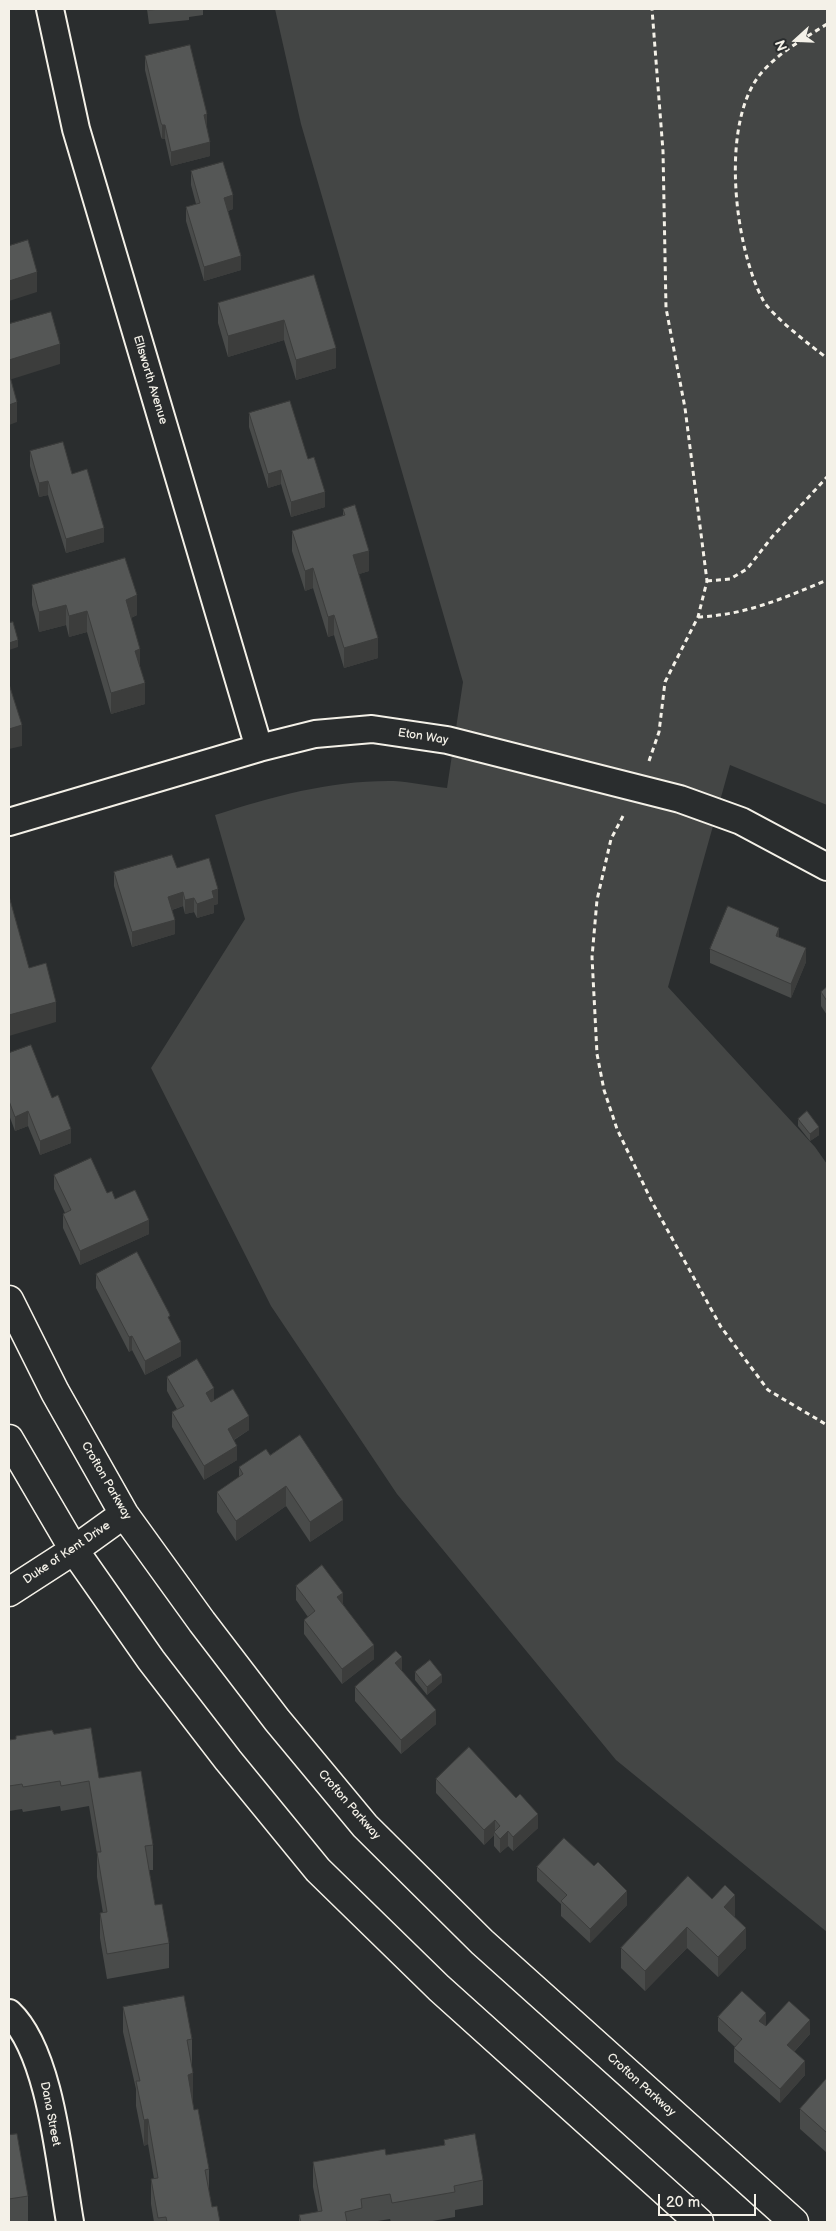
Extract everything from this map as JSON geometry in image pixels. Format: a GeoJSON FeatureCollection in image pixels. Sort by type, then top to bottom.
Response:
{"type":"FeatureCollection","features":[{"type":"Feature","properties":{"kind":"street","name":"Ellsworth Avenue"},"geometry":{"type":"LineString","coordinates":[[50,9],[76,129],[259,748]]}},
{"type":"Feature","properties":{"kind":"street","name":"Eton Way"},"geometry":{"type":"LineString","coordinates":[[9,822],[259,748],[315,734],[372,729],[447,740],[680,799],[741,821],[827,866]]}},
{"type":"Feature","properties":{"kind":"street","name":"Crofton Parkway"},"geometry":{"type":"LineString","coordinates":[[9,1300],[55,1392],[124,1514],[202,1622],[277,1720],[365,1826],[482,1942],[794,2222]]}},
{"type":"Feature","properties":{"kind":"street"},"geometry":{"type":"LineString","coordinates":[[9,1439],[74,1550],[150,1660],[228,1760],[318,1870],[439,1988],[699,2222]]}},
{"type":"Feature","properties":{"kind":"street","name":"Duke of Kent Drive"},"geometry":{"type":"LineString","coordinates":[[9,1592],[74,1550],[124,1514]]}},
{"type":"Feature","properties":{"kind":"street","name":"Dana Street"},"geometry":{"type":"LineString","coordinates":[[9,2013],[34,2053],[47,2088],[70,2222]]}},
{"type":"Feature","properties":{"kind":"path"},"geometry":{"type":"LineString","coordinates":[[652,9],[662,151],[666,308],[685,408],[707,581],[698,617],[665,682],[659,732],[639,789],[611,839],[597,900],[592,957],[597,1054],[604,1090],[617,1129],[652,1202],[721,1327],[768,1390],[827,1425]]}},
{"type":"Feature","properties":{"kind":"path"},"geometry":{"type":"LineString","coordinates":[[827,24],[789,48],[762,71],[745,102],[736,148],[735,194],[745,249],[763,301],[802,340],[827,358]]}},
{"type":"Feature","properties":{"kind":"path"},"geometry":{"type":"LineString","coordinates":[[707,581],[730,579],[748,569],[772,536],[827,477]]}},
{"type":"Feature","properties":{"kind":"path"},"geometry":{"type":"LineString","coordinates":[[698,617],[727,616],[761,607],[827,580]]}},
{"type":"Feature","properties":{"kind":"shaded area"},"geometry":{"type":"Polygon","coordinates":[[[275,9],[827,9],[827,805],[730,765],[668,987],[815,1147],[827,1164],[827,1932],[616,1760],[397,1494],[271,1306],[151,1068],[245,919],[215,815],[303,790],[348,783],[394,781],[447,788],[463,682],[301,124],[275,9]]]}},
{"type":"Feature","properties":{"kind":"building"},"geometry":{"type":"Polygon","coordinates":[[[190,45],[207,114],[204,115],[210,142],[171,152],[165,125],[161,123],[145,56],[190,45]]]}},
{"type":"Feature","properties":{"kind":"building"},"geometry":{"type":"Polygon","coordinates":[[[223,162],[233,195],[224,198],[241,256],[204,267],[186,207],[200,203],[191,171],[223,162]]]}},
{"type":"Feature","properties":{"kind":"building"},"geometry":{"type":"Polygon","coordinates":[[[28,240],[37,272],[9,281],[9,246],[28,240]]]}},
{"type":"Feature","properties":{"kind":"building"},"geometry":{"type":"Polygon","coordinates":[[[314,275],[336,348],[296,360],[284,320],[228,336],[218,303],[314,275]]]}},
{"type":"Feature","properties":{"kind":"building"},"geometry":{"type":"Polygon","coordinates":[[[51,312],[60,344],[9,360],[9,324],[51,312]]]}},
{"type":"Feature","properties":{"kind":"building"},"geometry":{"type":"Polygon","coordinates":[[[9,373],[17,402],[9,405],[9,373]]]}},
{"type":"Feature","properties":{"kind":"building"},"geometry":{"type":"Polygon","coordinates":[[[290,401],[308,459],[314,457],[325,492],[291,502],[281,470],[268,474],[249,413],[290,401]]]}},
{"type":"Feature","properties":{"kind":"building"},"geometry":{"type":"Polygon","coordinates":[[[63,442],[72,474],[87,469],[104,528],[66,539],[48,481],[39,483],[30,451],[63,442]]]}},
{"type":"Feature","properties":{"kind":"building"},"geometry":{"type":"Polygon","coordinates":[[[355,505],[369,551],[353,555],[378,638],[344,648],[334,615],[328,617],[313,568],[305,571],[292,531],[345,515],[343,509],[355,505]]]}},
{"type":"Feature","properties":{"kind":"building"},"geometry":{"type":"Polygon","coordinates":[[[125,558],[137,595],[126,600],[140,649],[135,651],[145,683],[111,693],[87,611],[69,616],[66,605],[39,612],[32,585],[125,558]]]}},
{"type":"Feature","properties":{"kind":"building"},"geometry":{"type":"Polygon","coordinates":[[[13,622],[18,640],[9,643],[9,623],[13,622]]]}},
{"type":"Feature","properties":{"kind":"building"},"geometry":{"type":"Polygon","coordinates":[[[9,684],[22,725],[9,729],[9,684]]]}},
{"type":"Feature","properties":{"kind":"building"},"geometry":{"type":"Polygon","coordinates":[[[172,855],[177,868],[209,858],[218,889],[212,891],[214,898],[197,904],[194,898],[185,900],[183,892],[168,897],[175,920],[132,932],[114,872],[172,855]]]}},
{"type":"Feature","properties":{"kind":"building"},"geometry":{"type":"Polygon","coordinates":[[[9,896],[29,968],[46,963],[56,1002],[9,1015],[9,896]]]}},
{"type":"Feature","properties":{"kind":"building"},"geometry":{"type":"Polygon","coordinates":[[[728,906],[779,928],[776,936],[806,948],[791,984],[710,949],[728,906]]]}},
{"type":"Feature","properties":{"kind":"building"},"geometry":{"type":"Polygon","coordinates":[[[827,987],[827,1001],[821,992],[827,987]]]}},
{"type":"Feature","properties":{"kind":"building"},"geometry":{"type":"Polygon","coordinates":[[[31,1045],[52,1098],[58,1095],[71,1129],[40,1141],[28,1111],[15,1117],[9,1101],[9,1053],[31,1045]]]}},
{"type":"Feature","properties":{"kind":"building"},"geometry":{"type":"Polygon","coordinates":[[[807,1111],[819,1127],[810,1134],[798,1119],[807,1111]]]}},
{"type":"Feature","properties":{"kind":"building"},"geometry":{"type":"Polygon","coordinates":[[[91,1158],[107,1193],[112,1191],[115,1199],[135,1190],[149,1220],[80,1251],[63,1214],[71,1210],[54,1175],[91,1158]]]}},
{"type":"Feature","properties":{"kind":"building"},"geometry":{"type":"Polygon","coordinates":[[[137,1252],[169,1313],[170,1316],[168,1317],[181,1342],[145,1361],[132,1336],[129,1337],[96,1274],[137,1252]]]}},
{"type":"Feature","properties":{"kind":"building"},"geometry":{"type":"Polygon","coordinates":[[[197,1359],[214,1388],[206,1393],[211,1402],[233,1389],[249,1416],[228,1429],[237,1446],[204,1466],[172,1412],[184,1406],[167,1377],[197,1359]]]}},
{"type":"Feature","properties":{"kind":"building"},"geometry":{"type":"Polygon","coordinates":[[[300,1435],[343,1500],[310,1522],[286,1486],[236,1521],[217,1492],[243,1474],[239,1467],[266,1449],[270,1455],[300,1435]]]}},
{"type":"Feature","properties":{"kind":"building"},"geometry":{"type":"Polygon","coordinates":[[[322,1565],[343,1593],[337,1597],[374,1645],[342,1669],[304,1620],[315,1611],[296,1586],[322,1565]]]}},
{"type":"Feature","properties":{"kind":"building"},"geometry":{"type":"Polygon","coordinates":[[[396,1651],[402,1657],[395,1663],[436,1710],[401,1740],[355,1687],[396,1651]]]}},
{"type":"Feature","properties":{"kind":"building"},"geometry":{"type":"Polygon","coordinates":[[[430,1660],[442,1675],[427,1687],[415,1672],[430,1660]]]}},
{"type":"Feature","properties":{"kind":"building"},"geometry":{"type":"Polygon","coordinates":[[[91,1728],[99,1778],[141,1771],[153,1845],[145,1846],[155,1905],[162,1904],[169,1943],[107,1954],[100,1913],[107,1912],[97,1852],[101,1852],[89,1781],[61,1786],[60,1781],[23,1787],[22,1784],[9,1786],[9,1740],[16,1739],[16,1736],[52,1730],[54,1734],[91,1728]]]}},
{"type":"Feature","properties":{"kind":"building"},"geometry":{"type":"Polygon","coordinates":[[[469,1747],[516,1798],[520,1794],[538,1814],[513,1837],[508,1831],[500,1839],[494,1832],[500,1826],[495,1820],[484,1830],[436,1779],[469,1747]]]}},
{"type":"Feature","properties":{"kind":"building"},"geometry":{"type":"Polygon","coordinates":[[[564,1838],[594,1866],[598,1862],[627,1891],[590,1929],[561,1901],[567,1895],[537,1867],[564,1838]]]}},
{"type":"Feature","properties":{"kind":"building"},"geometry":{"type":"Polygon","coordinates":[[[688,1876],[712,1899],[725,1885],[735,1895],[724,1907],[746,1928],[718,1957],[687,1927],[645,1971],[621,1948],[688,1876]]]}},
{"type":"Feature","properties":{"kind":"building"},"geometry":{"type":"Polygon","coordinates":[[[742,1991],[766,2013],[759,2021],[766,2026],[789,2001],[810,2020],[787,2045],[805,2061],[780,2089],[734,2048],[742,2039],[718,2017],[742,1991]]]}},
{"type":"Feature","properties":{"kind":"building"},"geometry":{"type":"Polygon","coordinates":[[[184,1996],[192,2039],[187,2040],[193,2073],[188,2075],[194,2110],[198,2109],[209,2169],[205,2170],[212,2207],[217,2206],[220,2222],[167,2222],[166,2217],[158,2218],[151,2179],[158,2178],[148,2119],[144,2120],[136,2081],[140,2081],[123,2007],[184,1996]]]}},
{"type":"Feature","properties":{"kind":"building"},"geometry":{"type":"Polygon","coordinates":[[[827,2078],[827,2130],[826,2132],[800,2109],[827,2078]]]}},
{"type":"Feature","properties":{"kind":"building"},"geometry":{"type":"Polygon","coordinates":[[[17,2134],[28,2196],[9,2199],[9,2135],[17,2134]]]}},
{"type":"Feature","properties":{"kind":"building"},"geometry":{"type":"Polygon","coordinates":[[[475,2134],[483,2180],[454,2186],[455,2192],[392,2203],[390,2194],[361,2199],[362,2208],[345,2212],[347,2222],[301,2222],[299,2215],[322,2211],[313,2162],[385,2149],[386,2155],[445,2145],[444,2140],[475,2134]]]}}]}
